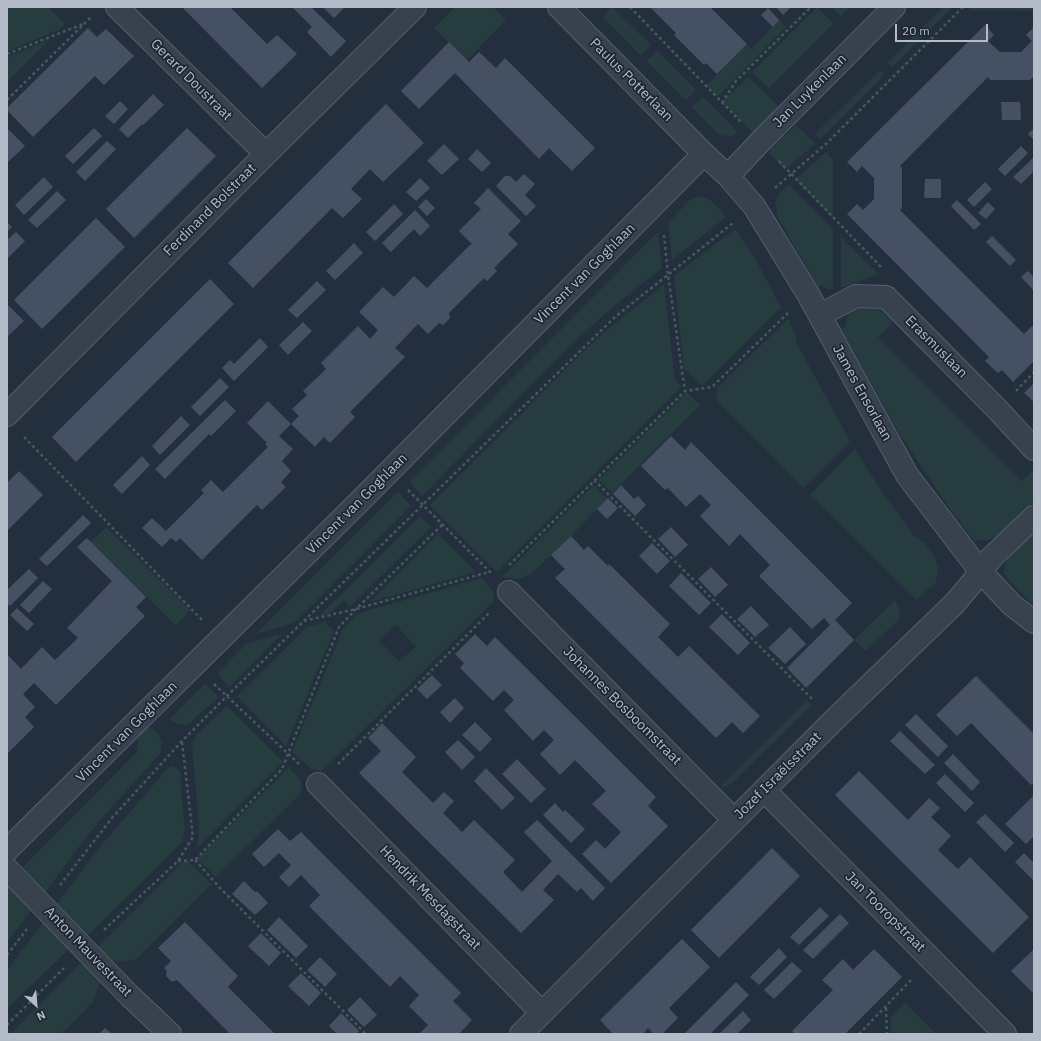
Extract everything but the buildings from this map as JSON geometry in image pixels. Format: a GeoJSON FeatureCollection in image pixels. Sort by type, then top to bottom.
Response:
{"type":"FeatureCollection","features":[{"type":"Feature","properties":{"kind":"street","name":"Gerard Doustraat"},"geometry":{"type":"LineString","coordinates":[[117,7],[266,154]]}},
{"type":"Feature","properties":{"kind":"street","name":"Ferdinand Bolstraat"},"geometry":{"type":"LineString","coordinates":[[11,402],[415,7]]}},
{"type":"Feature","properties":{"kind":"street","name":"Paulus Potterlaan"},"geometry":{"type":"LineString","coordinates":[[559,7],[704,154]]}},
{"type":"Feature","properties":{"kind":"street","name":"Jan Luykenlaan"},"geometry":{"type":"LineString","coordinates":[[728,176],[894,7]]}},
{"type":"Feature","properties":{"kind":"street","name":"James Ensorlaan"},"geometry":{"type":"LineString","coordinates":[[704,154],[728,176],[754,206],[820,315],[907,475],[981,572],[1012,605],[1034,622]]}},
{"type":"Feature","properties":{"kind":"street","name":"Vincent van Goghlaan"},"geometry":{"type":"LineString","coordinates":[[7,850],[389,472],[704,154]]}},
{"type":"Feature","properties":{"kind":"street","name":"Erasmuslaan"},"geometry":{"type":"LineString","coordinates":[[820,315],[856,296],[886,297],[998,410],[1034,449]]}},
{"type":"Feature","properties":{"kind":"street","name":"Jozef Israëlsstraat"},"geometry":{"type":"LineString","coordinates":[[521,1034],[833,721],[955,603],[992,558],[1034,517]]}},
{"type":"Feature","properties":{"kind":"street","name":"Johannes Bosboomstraat"},"geometry":{"type":"LineString","coordinates":[[502,585],[734,820]]}},
{"type":"Feature","properties":{"kind":"street","name":"Hendrik Mesdagstraat"},"geometry":{"type":"LineString","coordinates":[[318,784],[542,1013]]}},
{"type":"Feature","properties":{"kind":"street","name":"Jan Tooropstraat"},"geometry":{"type":"LineString","coordinates":[[764,790],[1005,1034]]}},
{"type":"Feature","properties":{"kind":"street","name":"Anton Mauvestraat"},"geometry":{"type":"LineString","coordinates":[[7,869],[170,1034]]}},
{"type":"Feature","properties":{"kind":"path"},"geometry":{"type":"LineString","coordinates":[[722,103],[736,81],[811,7]]}},
{"type":"Feature","properties":{"kind":"path"},"geometry":{"type":"LineString","coordinates":[[7,955],[112,818],[182,741],[227,696],[615,318],[754,206],[827,143],[963,7]]}},
{"type":"Feature","properties":{"kind":"path"},"geometry":{"type":"LineString","coordinates":[[7,100],[96,12]]}},
{"type":"Feature","properties":{"kind":"path"},"geometry":{"type":"LineString","coordinates":[[7,54],[86,23]]}},
{"type":"Feature","properties":{"kind":"path"},"geometry":{"type":"LineString","coordinates":[[657,202],[664,234],[668,276],[685,391]]}},
{"type":"Feature","properties":{"kind":"path"},"geometry":{"type":"LineString","coordinates":[[194,665],[289,754],[318,784],[502,585],[594,480],[685,391],[712,387],[808,294]]}},
{"type":"Feature","properties":{"kind":"path"},"geometry":{"type":"LineString","coordinates":[[23,436],[220,639]]}},
{"type":"Feature","properties":{"kind":"path"},"geometry":{"type":"LineString","coordinates":[[389,472],[443,524],[502,585]]}},
{"type":"Feature","properties":{"kind":"path"},"geometry":{"type":"LineString","coordinates":[[594,480],[833,721]]}},
{"type":"Feature","properties":{"kind":"path"},"geometry":{"type":"LineString","coordinates":[[178,861],[195,860],[282,769],[339,627],[443,524]]}},
{"type":"Feature","properties":{"kind":"path"},"geometry":{"type":"LineString","coordinates":[[303,621],[356,609],[489,572]]}},
{"type":"Feature","properties":{"kind":"path"},"geometry":{"type":"LineString","coordinates":[[7,1025],[84,948],[178,861],[193,837],[182,741]]}},
{"type":"Feature","properties":{"kind":"path"},"geometry":{"type":"LineString","coordinates":[[195,860],[221,889],[366,1034]]}},
{"type":"Feature","properties":{"kind":"path"},"geometry":{"type":"LineString","coordinates":[[859,1034],[931,959]]}},
{"type":"Feature","properties":{"kind":"path"},"geometry":{"type":"LineString","coordinates":[[886,1007],[887,1034]]}},
{"type":"Feature","properties":{"kind":"green space"},"geometry":{"type":"Polygon","coordinates":[[[7,7],[48,7],[65,24],[59,30],[7,51],[7,7]]]}},
{"type":"Feature","properties":{"kind":"green space"},"geometry":{"type":"Polygon","coordinates":[[[455,7],[493,7],[506,20],[467,60],[434,28],[455,7]]]}},
{"type":"Feature","properties":{"kind":"green space"},"geometry":{"type":"Polygon","coordinates":[[[612,7],[651,45],[641,56],[603,17],[612,7]]]}},
{"type":"Feature","properties":{"kind":"green space"},"geometry":{"type":"Polygon","coordinates":[[[817,7],[835,25],[832,25],[770,87],[770,89],[752,72],[817,7]]]}},
{"type":"Feature","properties":{"kind":"green space"},"geometry":{"type":"Polygon","coordinates":[[[832,7],[850,7],[842,15],[842,17],[832,7]]]}},
{"type":"Feature","properties":{"kind":"green space"},"geometry":{"type":"Polygon","coordinates":[[[943,7],[952,7],[892,67],[886,62],[889,61],[943,7]]]}},
{"type":"Feature","properties":{"kind":"green space"},"geometry":{"type":"Polygon","coordinates":[[[972,7],[1034,7],[1034,11],[968,10],[972,7]]]}},
{"type":"Feature","properties":{"kind":"green space"},"geometry":{"type":"Polygon","coordinates":[[[779,20],[786,27],[717,97],[706,86],[747,44],[751,49],[779,20]]]}},
{"type":"Feature","properties":{"kind":"green space"},"geometry":{"type":"Polygon","coordinates":[[[49,40],[7,82],[7,57],[49,40]]]}},
{"type":"Feature","properties":{"kind":"green space"},"geometry":{"type":"Polygon","coordinates":[[[657,51],[696,90],[686,100],[647,61],[657,51]]]}},
{"type":"Feature","properties":{"kind":"green space"},"geometry":{"type":"Polygon","coordinates":[[[879,69],[885,74],[820,139],[814,134],[879,71],[879,69]]]}},
{"type":"Feature","properties":{"kind":"green space"},"geometry":{"type":"Polygon","coordinates":[[[748,77],[779,107],[754,132],[752,132],[722,102],[748,77]]]}},
{"type":"Feature","properties":{"kind":"green space"},"geometry":{"type":"Polygon","coordinates":[[[703,97],[738,132],[733,136],[720,135],[692,107],[703,97]]]}},
{"type":"Feature","properties":{"kind":"green space"},"geometry":{"type":"Polygon","coordinates":[[[796,125],[815,144],[785,170],[769,153],[772,150],[771,149],[796,125]]]}},
{"type":"Feature","properties":{"kind":"green space"},"geometry":{"type":"Polygon","coordinates":[[[826,152],[833,159],[833,218],[795,180],[826,152]]]}},
{"type":"Feature","properties":{"kind":"green space"},"geometry":{"type":"Polygon","coordinates":[[[789,185],[833,229],[833,289],[828,289],[821,285],[818,287],[777,216],[775,203],[778,197],[777,195],[789,185]]]}},
{"type":"Feature","properties":{"kind":"green space"},"geometry":{"type":"Polygon","coordinates":[[[698,196],[707,198],[713,202],[726,217],[672,260],[668,223],[690,200],[698,196]]]}},
{"type":"Feature","properties":{"kind":"green space"},"geometry":{"type":"Polygon","coordinates":[[[735,229],[756,260],[781,307],[702,386],[684,369],[674,276],[735,229]]]}},
{"type":"Feature","properties":{"kind":"green space"},"geometry":{"type":"Polygon","coordinates":[[[658,232],[662,268],[615,305],[568,347],[422,496],[409,482],[658,232]]]}},
{"type":"Feature","properties":{"kind":"green space"},"geometry":{"type":"Polygon","coordinates":[[[841,237],[879,274],[841,288],[841,237]]]}},
{"type":"Feature","properties":{"kind":"green space"},"geometry":{"type":"Polygon","coordinates":[[[664,284],[675,380],[682,386],[497,572],[430,505],[599,337],[664,284]]]}},
{"type":"Feature","properties":{"kind":"green space"},"geometry":{"type":"Polygon","coordinates":[[[859,305],[873,305],[891,320],[892,324],[878,337],[1022,481],[1034,469],[1034,502],[998,536],[989,540],[978,540],[975,542],[947,505],[899,433],[841,329],[845,327],[850,311],[859,305]]]}},
{"type":"Feature","properties":{"kind":"green space"},"geometry":{"type":"Polygon","coordinates":[[[788,319],[794,331],[797,344],[850,441],[803,488],[719,403],[716,394],[718,387],[788,319]]]}},
{"type":"Feature","properties":{"kind":"green space"},"geometry":{"type":"Polygon","coordinates":[[[687,392],[700,405],[612,493],[599,480],[687,392]]]}},
{"type":"Feature","properties":{"kind":"green space"},"geometry":{"type":"Polygon","coordinates":[[[855,449],[877,484],[914,536],[925,543],[935,557],[938,568],[936,581],[933,587],[928,589],[917,600],[810,495],[855,449]]]}},
{"type":"Feature","properties":{"kind":"green space"},"geometry":{"type":"Polygon","coordinates":[[[594,485],[607,499],[571,536],[530,575],[529,574],[520,579],[502,577],[594,485]]]}},
{"type":"Feature","properties":{"kind":"green space"},"geometry":{"type":"Polygon","coordinates":[[[398,492],[411,506],[294,623],[256,634],[398,492]]]}},
{"type":"Feature","properties":{"kind":"green space"},"geometry":{"type":"Polygon","coordinates":[[[420,516],[431,527],[425,533],[350,607],[344,600],[332,612],[319,616],[420,516]]]}},
{"type":"Feature","properties":{"kind":"green space"},"geometry":{"type":"Polygon","coordinates":[[[106,527],[190,610],[176,626],[91,542],[106,527]]]}},
{"type":"Feature","properties":{"kind":"green space"},"geometry":{"type":"Polygon","coordinates":[[[1034,532],[1034,605],[1004,574],[1005,564],[1009,556],[1034,532]]]}},
{"type":"Feature","properties":{"kind":"green space"},"geometry":{"type":"Polygon","coordinates":[[[438,534],[476,572],[370,602],[438,534]]]}},
{"type":"Feature","properties":{"kind":"green space"},"geometry":{"type":"Polygon","coordinates":[[[482,578],[493,591],[494,596],[493,602],[325,768],[321,771],[311,769],[292,752],[343,629],[359,613],[482,578]],[[396,625],[379,640],[399,661],[416,647],[396,625]]]}},
{"type":"Feature","properties":{"kind":"green space"},"geometry":{"type":"Polygon","coordinates":[[[895,600],[900,612],[898,620],[866,651],[854,640],[895,600]]]}},
{"type":"Feature","properties":{"kind":"green space"},"geometry":{"type":"Polygon","coordinates":[[[325,622],[334,631],[286,746],[237,696],[307,627],[325,622]]]}},
{"type":"Feature","properties":{"kind":"green space"},"geometry":{"type":"Polygon","coordinates":[[[282,634],[229,687],[217,674],[246,644],[282,634]]]}},
{"type":"Feature","properties":{"kind":"green space"},"geometry":{"type":"Polygon","coordinates":[[[205,684],[219,697],[189,724],[181,725],[173,722],[170,719],[205,684]]]}},
{"type":"Feature","properties":{"kind":"green space"},"geometry":{"type":"Polygon","coordinates":[[[807,700],[812,705],[731,784],[725,787],[721,786],[807,700]]]}},
{"type":"Feature","properties":{"kind":"green space"},"geometry":{"type":"Polygon","coordinates":[[[227,706],[283,762],[197,848],[199,826],[192,747],[196,735],[227,706]]]}},
{"type":"Feature","properties":{"kind":"green space"},"geometry":{"type":"Polygon","coordinates":[[[145,726],[153,729],[159,735],[162,744],[160,754],[107,812],[43,895],[19,871],[138,751],[136,749],[138,747],[138,737],[145,726]]]}},
{"type":"Feature","properties":{"kind":"green space"},"geometry":{"type":"Polygon","coordinates":[[[171,766],[178,769],[182,778],[180,778],[185,830],[182,842],[86,937],[55,906],[99,848],[171,766]]]}},
{"type":"Feature","properties":{"kind":"green space"},"geometry":{"type":"Polygon","coordinates":[[[289,767],[300,780],[302,789],[300,794],[216,877],[197,859],[289,767]]]}},
{"type":"Feature","properties":{"kind":"green space"},"geometry":{"type":"Polygon","coordinates":[[[186,859],[211,884],[136,959],[121,962],[107,959],[97,948],[186,859]]]}},
{"type":"Feature","properties":{"kind":"green space"},"geometry":{"type":"Polygon","coordinates":[[[7,882],[34,907],[7,942],[7,882]]]}},
{"type":"Feature","properties":{"kind":"green space"},"geometry":{"type":"Polygon","coordinates":[[[46,918],[73,945],[7,1009],[7,970],[46,918]]]}},
{"type":"Feature","properties":{"kind":"green space"},"geometry":{"type":"Polygon","coordinates":[[[86,958],[96,968],[100,982],[93,1002],[61,1034],[10,1034],[86,958]]]}},
{"type":"Feature","properties":{"kind":"green space"},"geometry":{"type":"Polygon","coordinates":[[[905,1003],[936,1034],[891,1034],[891,1017],[905,1003]]]}}]}
